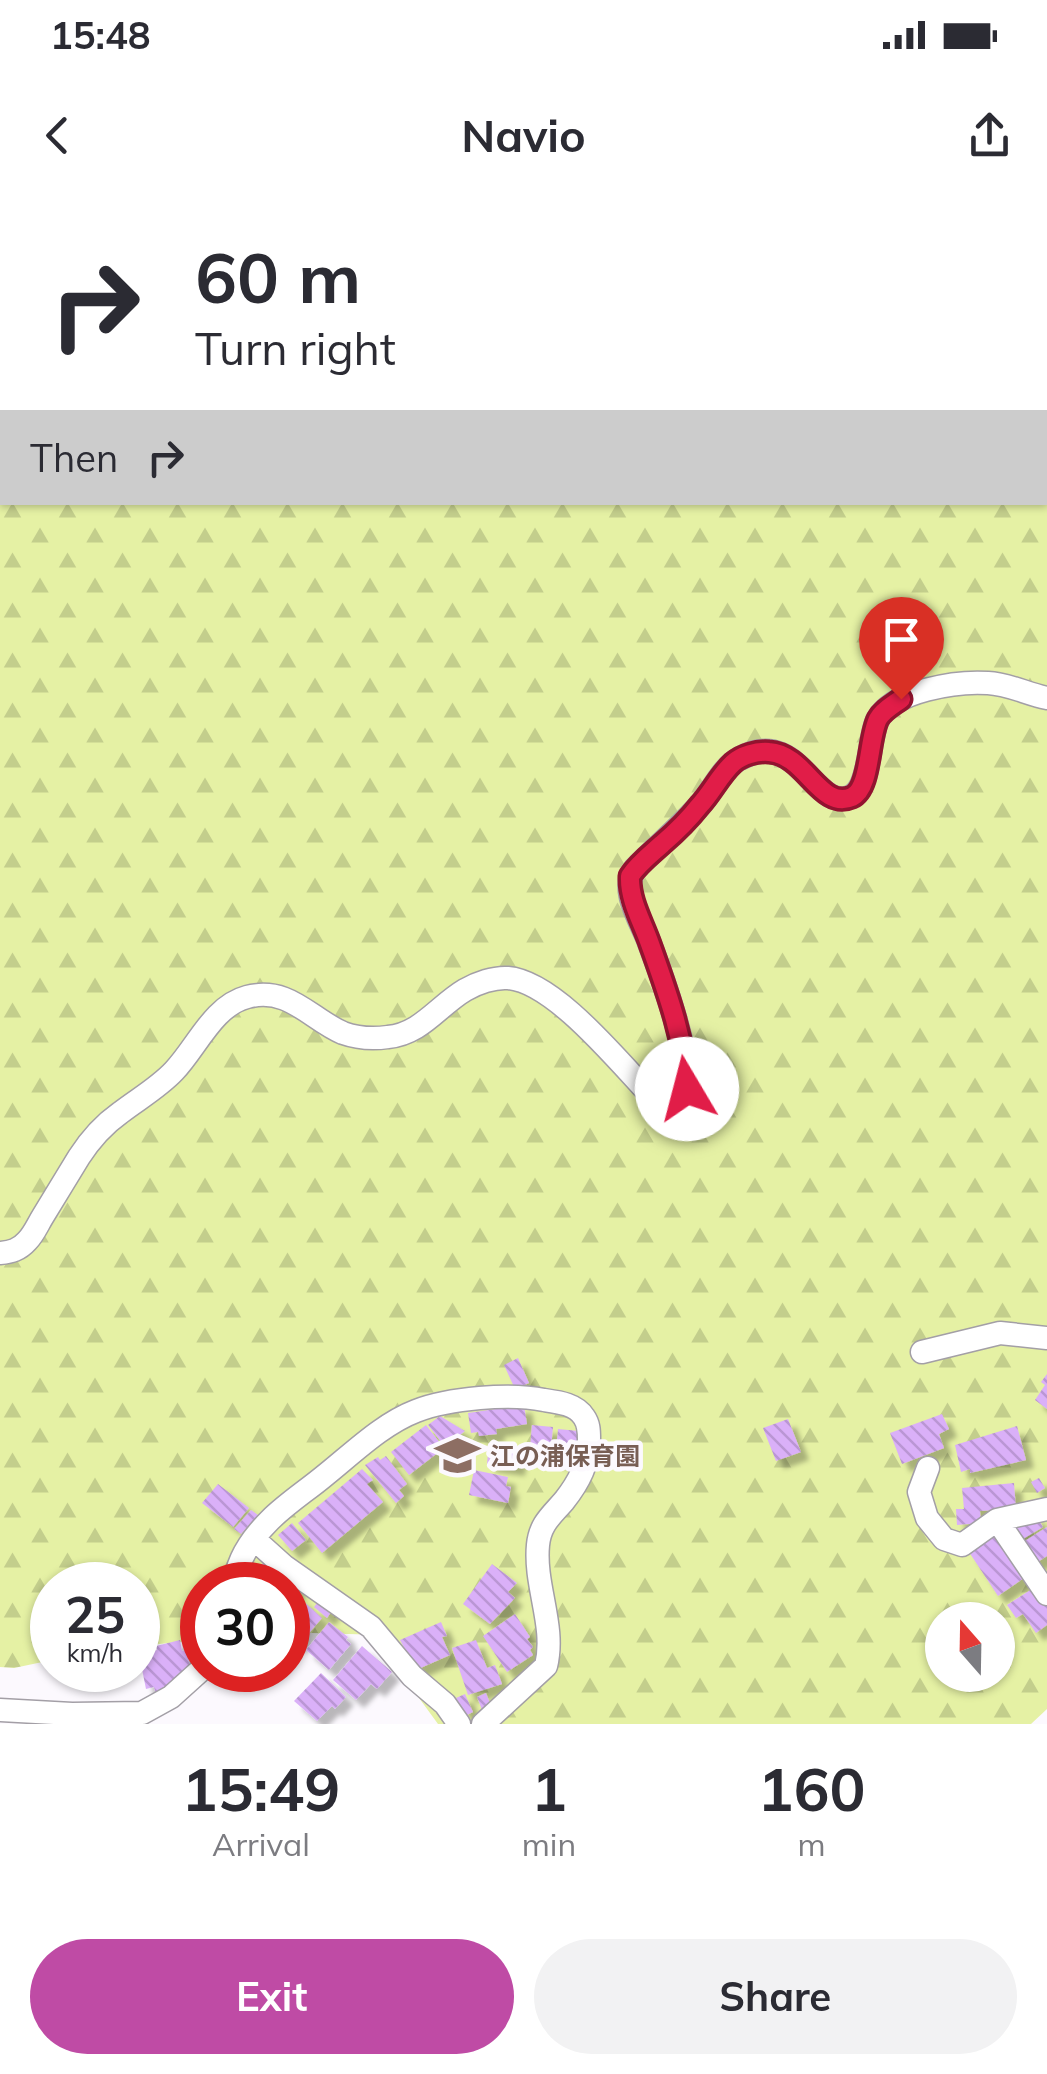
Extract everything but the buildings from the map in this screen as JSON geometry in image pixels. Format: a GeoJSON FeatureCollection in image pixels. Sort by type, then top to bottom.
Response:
{"type":"FeatureCollection","features":[{"type":"Feature","properties":{"kind":"street"},"geometry":{"type":"LineString","coordinates":[[0,1252],[14,1250],[29,1239],[77,1160],[102,1128],[172,1073],[225,1007],[248,996],[294,1002],[342,1032],[387,1037],[410,1032],[460,993],[483,982],[519,980],[558,1003],[662,1108],[672,1109],[687,1089],[685,1064],[657,964],[631,897],[630,876],[635,869],[688,819],[741,757],[770,752],[784,755],[796,762],[827,795],[846,798],[854,796],[863,785],[876,722],[901,699],[934,688],[980,682],[1047,698]]}},
{"type":"Feature","properties":{"kind":"street"},"geometry":{"type":"LineString","coordinates":[[922,1352],[1000,1333],[1047,1338]]}},
{"type":"Feature","properties":{"kind":"street"},"geometry":{"type":"LineString","coordinates":[[240,1562],[271,1519],[355,1451],[416,1411],[516,1395],[576,1408],[589,1428],[587,1460],[570,1493],[542,1524],[538,1540],[538,1571],[550,1652],[546,1666],[483,1724]]}},
{"type":"Feature","properties":{"kind":"street"},"geometry":{"type":"LineString","coordinates":[[928,1468],[919,1492],[927,1518],[944,1539],[962,1545],[997,1520],[1047,1509]]}},
{"type":"Feature","properties":{"kind":"street"},"geometry":{"type":"LineString","coordinates":[[997,1520],[1047,1594]]}},
{"type":"Feature","properties":{"kind":"street"},"geometry":{"type":"LineString","coordinates":[[254,1539],[284,1566],[371,1627],[412,1676],[445,1704],[459,1724]]}},
{"type":"Feature","properties":{"kind":"street"},"geometry":{"type":"LineString","coordinates":[[0,1710],[142,1713],[180,1688]]}},
{"type":"Feature","properties":{"kind":"street"},"geometry":{"type":"LineString","coordinates":[[166,1724],[170,1697]]}},
{"type":"Feature","properties":{"kind":"green space"},"geometry":{"type":"Polygon","coordinates":[[[0,505],[1047,505],[1047,1709],[1031,1724],[438,1724],[411,1687],[383,1635],[310,1633],[310,1562],[180,1562],[180,1642],[160,1644],[160,1562],[30,1562],[30,1665],[0,1667],[0,505]]]}},
{"type":"Feature","properties":{"kind":"place","name":"江の浦保育園"},"geometry":{"type":"Point","coordinates":[457,1455]}},
{"type":"Feature","properties":{"kind":"route"},"geometry":{"type":"LineString","coordinates":[[687,1089],[679,1038],[651,946],[631,897],[630,876],[741,757],[770,752],[784,755],[796,762],[827,795],[839,799],[854,796],[863,785],[876,722],[901,699]]}}]}
